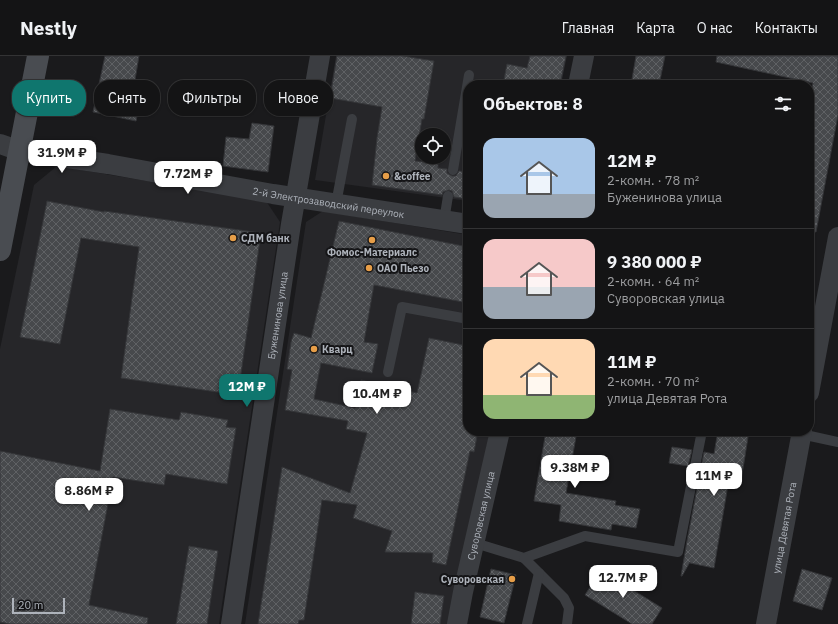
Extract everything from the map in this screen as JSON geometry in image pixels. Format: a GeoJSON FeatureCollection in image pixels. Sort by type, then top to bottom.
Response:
{"type":"FeatureCollection","features":[{"type":"Feature","properties":{"kind":"street"},"geometry":{"type":"LineString","coordinates":[[0,250],[38,56]]}},
{"type":"Feature","properties":{"kind":"street","name":"Буженинова улица"},"geometry":{"type":"LineString","coordinates":[[231,624],[295,197],[320,56]]}},
{"type":"Feature","properties":{"kind":"street"},"geometry":{"type":"LineString","coordinates":[[579,80],[584,56]]}},
{"type":"Feature","properties":{"kind":"street","name":"2-й Электрозаводский переулок"},"geometry":{"type":"LineString","coordinates":[[0,144],[20,151],[108,164],[336,204],[463,223]]}},
{"type":"Feature","properties":{"kind":"street"},"geometry":{"type":"LineString","coordinates":[[814,372],[833,292],[838,237]]}},
{"type":"Feature","properties":{"kind":"street","name":"Суворовская улица"},"geometry":{"type":"LineString","coordinates":[[457,624],[499,436]]}},
{"type":"Feature","properties":{"kind":"street","name":"улица Девятая Рота"},"geometry":{"type":"LineString","coordinates":[[766,624],[801,436]]}},
{"type":"Feature","properties":{"kind":"lane"},"geometry":{"type":"LineString","coordinates":[[467,80],[468,75]]}},
{"type":"Feature","properties":{"kind":"lane"},"geometry":{"type":"LineString","coordinates":[[453,170],[463,107]]}},
{"type":"Feature","properties":{"kind":"lane"},"geometry":{"type":"LineString","coordinates":[[336,204],[352,119]]}},
{"type":"Feature","properties":{"kind":"lane"},"geometry":{"type":"LineString","coordinates":[[444,221],[448,196]]}},
{"type":"Feature","properties":{"kind":"lane"},"geometry":{"type":"LineString","coordinates":[[388,372],[402,307],[463,318]]}},
{"type":"Feature","properties":{"kind":"lane"},"geometry":{"type":"LineString","coordinates":[[524,558],[585,536],[678,552],[701,436]]}},
{"type":"Feature","properties":{"kind":"lane"},"geometry":{"type":"LineString","coordinates":[[814,436],[838,442]]}},
{"type":"Feature","properties":{"kind":"lane"},"geometry":{"type":"LineString","coordinates":[[475,543],[524,558],[564,598],[569,608],[567,624]]}},
{"type":"Feature","properties":{"kind":"lane"},"geometry":{"type":"LineString","coordinates":[[527,624],[539,573]]}},
{"type":"Feature","properties":{"kind":"shaded area"},"geometry":{"type":"Polygon","coordinates":[[[336,56],[567,56],[562,80],[463,80],[463,200],[315,180],[326,116],[333,116],[332,80],[336,56]]]}},
{"type":"Feature","properties":{"kind":"shaded area"},"geometry":{"type":"Polygon","coordinates":[[[57,166],[266,201],[280,222],[219,624],[0,624],[0,349],[34,185],[57,166]]]}},
{"type":"Feature","properties":{"kind":"shaded area"},"geometry":{"type":"Polygon","coordinates":[[[323,211],[463,234],[463,436],[489,436],[449,624],[245,624],[306,222],[323,211]]]}},
{"type":"Feature","properties":{"kind":"building"},"geometry":{"type":"Polygon","coordinates":[[[105,56],[139,56],[135,80],[100,80],[105,56]]]}},
{"type":"Feature","properties":{"kind":"building"},"geometry":{"type":"Polygon","coordinates":[[[337,56],[403,56],[434,61],[424,119],[422,119],[420,128],[415,128],[415,164],[438,164],[438,168],[447,169],[447,173],[452,176],[456,176],[459,171],[463,171],[463,198],[454,197],[452,191],[449,190],[443,192],[442,195],[372,185],[382,107],[333,99],[333,80],[337,56]]]}},
{"type":"Feature","properties":{"kind":"building"},"geometry":{"type":"Polygon","coordinates":[[[530,56],[566,56],[561,80],[504,80],[507,64],[527,68],[530,56]]]}},
{"type":"Feature","properties":{"kind":"building"},"geometry":{"type":"Polygon","coordinates":[[[636,56],[665,56],[660,80],[632,80],[636,56]]]}},
{"type":"Feature","properties":{"kind":"building"},"geometry":{"type":"Polygon","coordinates":[[[717,56],[838,56],[838,115],[816,232],[814,232],[814,80],[799,80],[716,62],[717,56]]]}},
{"type":"Feature","properties":{"kind":"building"},"geometry":{"type":"Polygon","coordinates":[[[112,116],[137,116],[136,121],[112,116]]]}},
{"type":"Feature","properties":{"kind":"building"},"geometry":{"type":"Polygon","coordinates":[[[252,123],[274,126],[268,172],[223,166],[226,137],[249,139],[252,123]]]}},
{"type":"Feature","properties":{"kind":"building"},"geometry":{"type":"Polygon","coordinates":[[[47,201],[104,212],[261,233],[238,395],[121,378],[139,247],[81,238],[60,344],[20,337],[47,201]]]}},
{"type":"Feature","properties":{"kind":"building"},"geometry":{"type":"Polygon","coordinates":[[[339,221],[463,246],[463,302],[374,285],[364,342],[378,344],[372,373],[321,363],[314,399],[355,408],[361,380],[417,393],[429,338],[463,345],[463,436],[477,436],[474,452],[470,451],[446,565],[432,562],[433,553],[385,552],[392,531],[353,518],[357,505],[322,500],[304,620],[299,620],[298,624],[258,624],[282,467],[350,493],[367,433],[346,429],[348,421],[285,410],[292,370],[287,369],[291,342],[294,333],[311,338],[339,221]]]}},
{"type":"Feature","properties":{"kind":"building"},"geometry":{"type":"Polygon","coordinates":[[[110,409],[179,420],[181,412],[228,420],[226,427],[236,428],[227,484],[166,474],[164,485],[113,477],[89,605],[148,618],[147,624],[10,624],[0,622],[0,451],[100,471],[110,409]]]}},
{"type":"Feature","properties":{"kind":"building"},"geometry":{"type":"Polygon","coordinates":[[[545,436],[576,436],[566,493],[616,501],[615,505],[640,509],[636,528],[612,524],[611,530],[559,521],[561,505],[534,501],[545,436]]]}},
{"type":"Feature","properties":{"kind":"building"},"geometry":{"type":"Polygon","coordinates":[[[717,436],[748,436],[741,481],[729,479],[714,568],[690,562],[681,576],[704,452],[714,454],[717,436]]]}},
{"type":"Feature","properties":{"kind":"building"},"geometry":{"type":"Polygon","coordinates":[[[672,447],[692,450],[688,466],[669,463],[672,447]]]}},
{"type":"Feature","properties":{"kind":"building"},"geometry":{"type":"Polygon","coordinates":[[[189,546],[218,551],[207,624],[176,624],[189,546]]]}},
{"type":"Feature","properties":{"kind":"building"},"geometry":{"type":"Polygon","coordinates":[[[491,569],[516,575],[504,623],[480,617],[491,569]]]}},
{"type":"Feature","properties":{"kind":"building"},"geometry":{"type":"Polygon","coordinates":[[[802,569],[832,578],[822,610],[793,601],[802,569]]]}},
{"type":"Feature","properties":{"kind":"building"},"geometry":{"type":"Polygon","coordinates":[[[621,570],[639,581],[633,590],[662,608],[652,624],[632,624],[585,595],[600,571],[615,580],[621,570]]]}},
{"type":"Feature","properties":{"kind":"building"},"geometry":{"type":"Polygon","coordinates":[[[415,592],[444,596],[440,624],[411,624],[415,592]]]}},
{"type":"Feature","properties":{"kind":"place","name":"&coffee"},"geometry":{"type":"Point","coordinates":[386,176]}},
{"type":"Feature","properties":{"kind":"place","name":"СДМ банк"},"geometry":{"type":"Point","coordinates":[233,238]}},
{"type":"Feature","properties":{"kind":"place","name":"Фомос-Материалс"},"geometry":{"type":"Point","coordinates":[372,240]}},
{"type":"Feature","properties":{"kind":"place","name":"ОАО Пьезо"},"geometry":{"type":"Point","coordinates":[369,268]}},
{"type":"Feature","properties":{"kind":"place","name":"Кварц"},"geometry":{"type":"Point","coordinates":[314,349]}},
{"type":"Feature","properties":{"kind":"place","name":"Суворовская"},"geometry":{"type":"Point","coordinates":[512,579]}}]}
